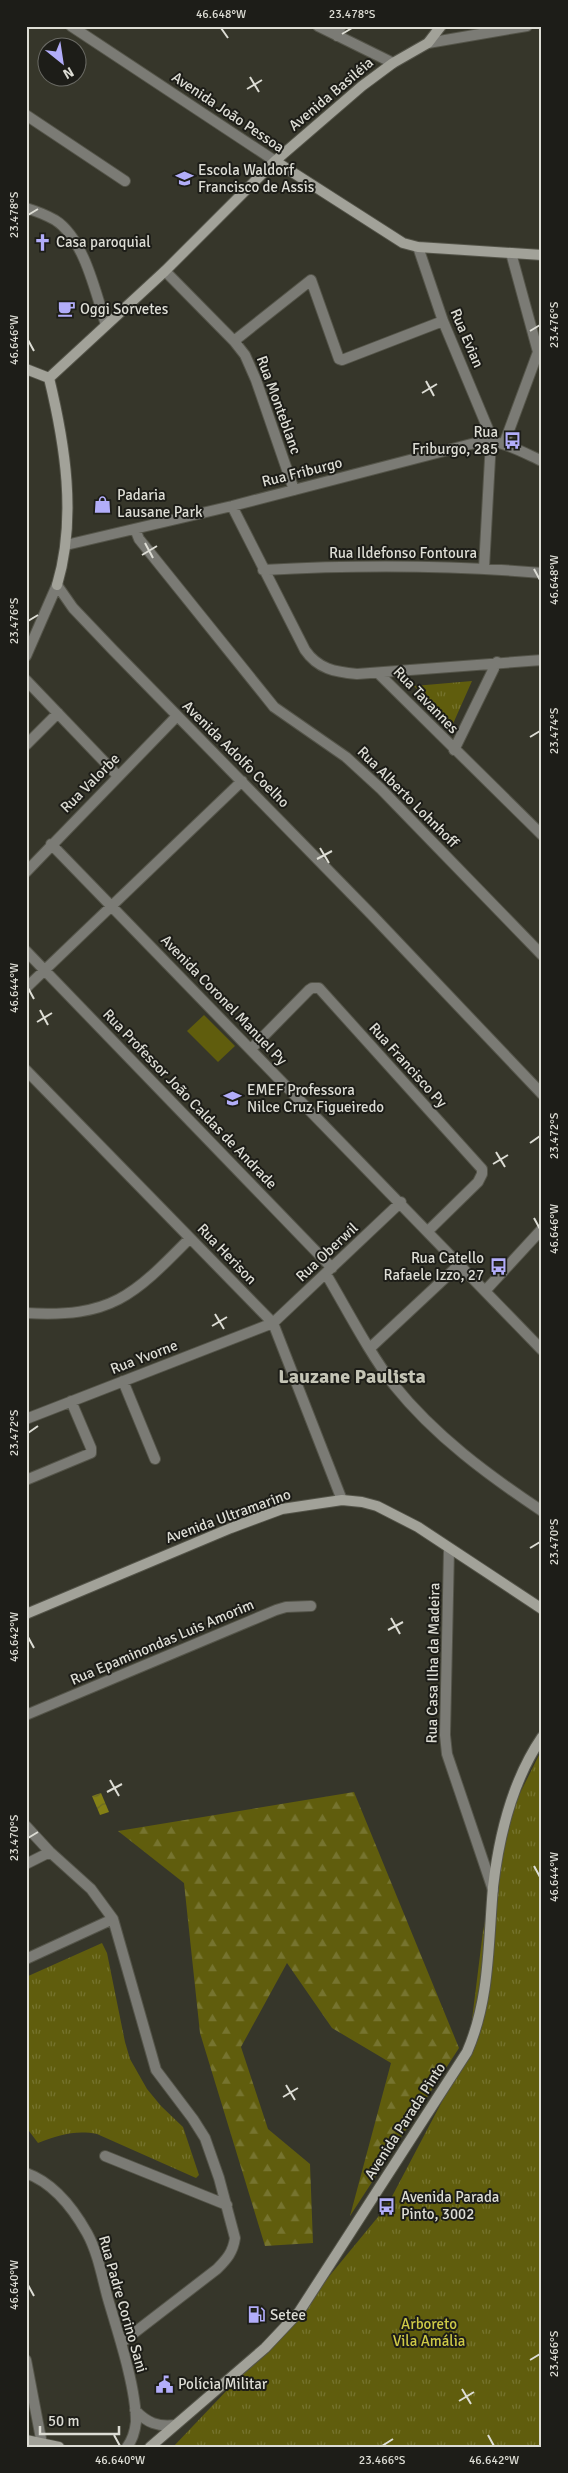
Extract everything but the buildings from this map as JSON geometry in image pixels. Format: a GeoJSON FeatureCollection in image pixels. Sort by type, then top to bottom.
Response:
{"type":"FeatureCollection","features":[{"type":"Feature","properties":{"kind":"street","name":"Avenida João Pessoa"},"geometry":{"type":"LineString","coordinates":[[71,26],[403,243],[418,247],[542,255]]}},
{"type":"Feature","properties":{"kind":"street"},"geometry":{"type":"LineString","coordinates":[[318,26],[393,63]]}},
{"type":"Feature","properties":{"kind":"street"},"geometry":{"type":"LineString","coordinates":[[337,36],[341,26]]}},
{"type":"Feature","properties":{"kind":"street","name":"Avenida Basiléia"},"geometry":{"type":"LineString","coordinates":[[49,378],[165,271],[275,161],[362,86],[393,63],[428,43],[441,26]]}},
{"type":"Feature","properties":{"kind":"street"},"geometry":{"type":"LineString","coordinates":[[428,43],[526,26]]}},
{"type":"Feature","properties":{"kind":"street"},"geometry":{"type":"LineString","coordinates":[[26,115],[125,181]]}},
{"type":"Feature","properties":{"kind":"street"},"geometry":{"type":"LineString","coordinates":[[26,208],[56,221],[71,236],[85,261],[106,325]]}},
{"type":"Feature","properties":{"kind":"street","name":"Rua Evian"},"geometry":{"type":"LineString","coordinates":[[418,247],[443,321],[484,414],[490,440],[484,568]]}},
{"type":"Feature","properties":{"kind":"street"},"geometry":{"type":"LineString","coordinates":[[504,444],[540,353],[511,253]]}},
{"type":"Feature","properties":{"kind":"street","name":"Rua Monteblanc"},"geometry":{"type":"LineString","coordinates":[[165,271],[234,341],[252,369],[294,490]]}},
{"type":"Feature","properties":{"kind":"street"},"geometry":{"type":"LineString","coordinates":[[234,341],[311,280],[339,359],[342,360],[443,321]]}},
{"type":"Feature","properties":{"kind":"street"},"geometry":{"type":"LineString","coordinates":[[26,369],[49,378],[61,431],[65,467],[66,545],[57,585],[26,656]]}},
{"type":"Feature","properties":{"kind":"street"},"geometry":{"type":"LineString","coordinates":[[490,440],[504,444],[542,461]]}},
{"type":"Feature","properties":{"kind":"street","name":"Rua Friburgo"},"geometry":{"type":"LineString","coordinates":[[66,545],[232,506],[490,440]]}},
{"type":"Feature","properties":{"kind":"street","name":"Rua Tavannes"},"geometry":{"type":"LineString","coordinates":[[232,506],[263,570],[311,659],[319,665],[338,672],[357,674],[378,673],[542,835]]}},
{"type":"Feature","properties":{"kind":"street","name":"Rua Alberto Lohnhoff"},"geometry":{"type":"LineString","coordinates":[[135,529],[139,539],[274,707],[346,758],[376,784],[542,956]]}},
{"type":"Feature","properties":{"kind":"street","name":"Rua Ildefonso Fontoura"},"geometry":{"type":"LineString","coordinates":[[263,570],[378,566],[484,568],[542,573]]}},
{"type":"Feature","properties":{"kind":"street","name":"Avenida Adolfo Coelho"},"geometry":{"type":"LineString","coordinates":[[57,585],[67,601],[542,1094]]}},
{"type":"Feature","properties":{"kind":"street"},"geometry":{"type":"LineString","coordinates":[[50,600],[67,601]]}},
{"type":"Feature","properties":{"kind":"street"},"geometry":{"type":"LineString","coordinates":[[378,673],[497,662],[542,660]]}},
{"type":"Feature","properties":{"kind":"street"},"geometry":{"type":"LineString","coordinates":[[454,750],[497,662]]}},
{"type":"Feature","properties":{"kind":"street"},"geometry":{"type":"LineString","coordinates":[[26,680],[118,776]]}},
{"type":"Feature","properties":{"kind":"street"},"geometry":{"type":"LineString","coordinates":[[26,745],[58,713]]}},
{"type":"Feature","properties":{"kind":"street","name":"Rua Valorbe"},"geometry":{"type":"LineString","coordinates":[[26,872],[51,844],[177,716]]}},
{"type":"Feature","properties":{"kind":"street"},"geometry":{"type":"LineString","coordinates":[[26,988],[242,781]]}},
{"type":"Feature","properties":{"kind":"street","name":"Avenida Coronel Manuel Py"},"geometry":{"type":"LineString","coordinates":[[51,844],[401,1202],[542,1350]]}},
{"type":"Feature","properties":{"kind":"street","name":"Rua Professor João Caldas de Andrade"},"geometry":{"type":"LineString","coordinates":[[26,951],[330,1271],[370,1348],[394,1384],[418,1412],[490,1476],[542,1511]]}},
{"type":"Feature","properties":{"kind":"street","name":"Rua Francisco Py"},"geometry":{"type":"LineString","coordinates":[[251,1049],[309,990],[319,988],[482,1169],[478,1182],[428,1231]]}},
{"type":"Feature","properties":{"kind":"street","name":"Rua Herison"},"geometry":{"type":"LineString","coordinates":[[26,1070],[273,1323],[342,1500]]}},
{"type":"Feature","properties":{"kind":"street","name":"Rua Oberwil"},"geometry":{"type":"LineString","coordinates":[[273,1323],[401,1202]]}},
{"type":"Feature","properties":{"kind":"street"},"geometry":{"type":"LineString","coordinates":[[485,1291],[542,1229]]}},
{"type":"Feature","properties":{"kind":"street"},"geometry":{"type":"LineString","coordinates":[[26,1313],[83,1313],[122,1298],[148,1280],[190,1238]]}},
{"type":"Feature","properties":{"kind":"street"},"geometry":{"type":"LineString","coordinates":[[370,1348],[459,1265]]}},
{"type":"Feature","properties":{"kind":"street","name":"Rua Yvorne"},"geometry":{"type":"LineString","coordinates":[[26,1419],[273,1323]]}},
{"type":"Feature","properties":{"kind":"street"},"geometry":{"type":"LineString","coordinates":[[123,1381],[155,1459]]}},
{"type":"Feature","properties":{"kind":"street"},"geometry":{"type":"LineString","coordinates":[[26,1480],[90,1453],[91,1448],[71,1401]]}},
{"type":"Feature","properties":{"kind":"street","name":"Avenida Ultramarino"},"geometry":{"type":"LineString","coordinates":[[26,1614],[231,1528],[282,1509],[342,1500],[362,1502],[394,1514],[450,1548],[542,1609]]}},
{"type":"Feature","properties":{"kind":"street","name":"Rua Casa Ilha da Madeira"},"geometry":{"type":"LineString","coordinates":[[450,1548],[445,1735],[453,1774],[493,1890]]}},
{"type":"Feature","properties":{"kind":"street","name":"Rua Epaminondas Luis Amorim"},"geometry":{"type":"LineString","coordinates":[[26,1715],[276,1610],[286,1607],[311,1606]]}},
{"type":"Feature","properties":{"kind":"street","name":"Avenida Parada Pinto"},"geometry":{"type":"LineString","coordinates":[[150,2447],[271,2343],[299,2312],[456,2072],[476,2030],[482,2008],[490,1949],[493,1890],[501,1839],[513,1794],[529,1757],[542,1737]]}},
{"type":"Feature","properties":{"kind":"street"},"geometry":{"type":"LineString","coordinates":[[26,1826],[50,1852],[91,1889],[113,1920],[156,2070],[205,2138],[227,2205],[235,2238],[234,2247],[229,2257],[217,2269],[121,2342]]}},
{"type":"Feature","properties":{"kind":"street"},"geometry":{"type":"LineString","coordinates":[[26,1864],[50,1852]]}},
{"type":"Feature","properties":{"kind":"street"},"geometry":{"type":"LineString","coordinates":[[26,1959],[113,1920]]}},
{"type":"Feature","properties":{"kind":"street"},"geometry":{"type":"LineString","coordinates":[[105,2156],[227,2205]]}},
{"type":"Feature","properties":{"kind":"street","name":"Rua Padre Corino Sani"},"geometry":{"type":"LineString","coordinates":[[26,2173],[40,2178],[57,2192],[76,2215],[88,2235],[96,2256],[121,2342],[135,2410],[135,2430],[127,2447]]}},
{"type":"Feature","properties":{"kind":"street"},"geometry":{"type":"LineString","coordinates":[[26,2360],[44,2445]]}},
{"type":"Feature","properties":{"kind":"street"},"geometry":{"type":"LineString","coordinates":[[135,2410],[142,2417],[157,2426],[175,2425]]}},
{"type":"Feature","properties":{"kind":"street"},"geometry":{"type":"LineString","coordinates":[[26,2440],[59,2447]]}},
{"type":"Feature","properties":{"kind":"green space"},"geometry":{"type":"Polygon","coordinates":[[[472,681],[452,726],[414,686],[472,681]]]}},
{"type":"Feature","properties":{"kind":"green space"},"geometry":{"type":"Polygon","coordinates":[[[204,1015],[235,1046],[218,1062],[187,1031],[204,1015]]]}},
{"type":"Feature","properties":{"kind":"green space","name":"Arboreto Vila Amália"},"geometry":{"type":"Polygon","coordinates":[[[542,1749],[542,2447],[173,2447],[289,2325],[387,2206],[468,2052],[483,1931],[507,1819],[542,1749]]]}},
{"type":"Feature","properties":{"kind":"green space"},"geometry":{"type":"Polygon","coordinates":[[[354,1792],[459,2048],[350,2216],[391,2063],[332,2028],[287,1963],[241,2047],[268,2129],[310,2164],[313,2243],[265,2246],[200,2033],[184,1883],[118,1831],[354,1792]]]}},
{"type":"Feature","properties":{"kind":"green space"},"geometry":{"type":"Polygon","coordinates":[[[102,1943],[107,1953],[130,2059],[147,2089],[161,2106],[183,2127],[199,2175],[196,2178],[97,2134],[67,2134],[38,2143],[26,2127],[26,1977],[102,1943]]]}},
{"type":"Feature","properties":{"kind":"water"},"geometry":{"type":"Polygon","coordinates":[[[101,1793],[109,1812],[100,1815],[92,1796],[101,1793]]]}},
{"type":"Feature","properties":{"kind":"place","name":"Escola Waldorf Francisco de Assis"},"geometry":{"type":"Point","coordinates":[184,179]}},
{"type":"Feature","properties":{"kind":"place","name":"Casa paroquial"},"geometry":{"type":"Point","coordinates":[42,242]}},
{"type":"Feature","properties":{"kind":"place","name":"Oggi Sorvetes"},"geometry":{"type":"Point","coordinates":[66,309]}},
{"type":"Feature","properties":{"kind":"place","name":"Rua Friburgo, 285"},"geometry":{"type":"Point","coordinates":[512,441]}},
{"type":"Feature","properties":{"kind":"place","name":"Padaria Lausane Park"},"geometry":{"type":"Point","coordinates":[103,504]}},
{"type":"Feature","properties":{"kind":"place","name":"EMEF Professora Nilce Cruz Figueiredo"},"geometry":{"type":"Point","coordinates":[233,1099]}},
{"type":"Feature","properties":{"kind":"place","name":"Rua Catello Rafaele Izzo, 27"},"geometry":{"type":"Point","coordinates":[498,1267]}},
{"type":"Feature","properties":{"kind":"place","name":"Avenida Parada Pinto, 3002"},"geometry":{"type":"Point","coordinates":[387,2206]}},
{"type":"Feature","properties":{"kind":"place","name":"Setee"},"geometry":{"type":"Point","coordinates":[256,2315]}},
{"type":"Feature","properties":{"kind":"place","name":"Polícia Militar"},"geometry":{"type":"Point","coordinates":[164,2384]}},
{"type":"Feature","properties":{"kind":"district","name":"Lauzane Paulista"},"geometry":{"type":"Point","coordinates":[352,1376]}}]}
